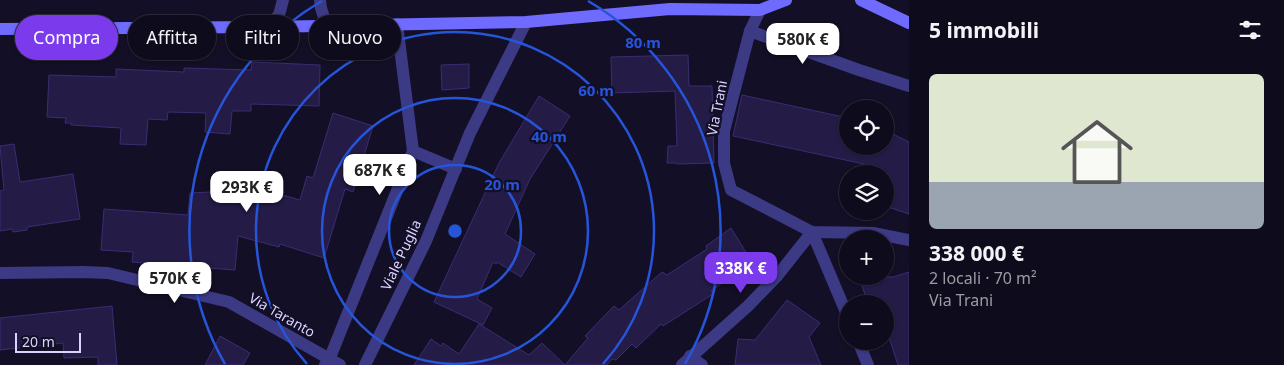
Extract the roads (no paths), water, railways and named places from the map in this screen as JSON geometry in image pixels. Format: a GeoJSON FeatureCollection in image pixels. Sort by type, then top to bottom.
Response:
{"type":"FeatureCollection","features":[{"type":"Feature","properties":{"kind":"street"},"geometry":{"type":"LineString","coordinates":[[280,15],[282,0]]}},
{"type":"Feature","properties":{"kind":"street"},"geometry":{"type":"LineString","coordinates":[[320,0],[323,15]]}},
{"type":"Feature","properties":{"kind":"street"},"geometry":{"type":"LineString","coordinates":[[401,24],[526,22],[670,9],[760,10],[786,0]]}},
{"type":"Feature","properties":{"kind":"street"},"geometry":{"type":"LineString","coordinates":[[862,0],[909,23]]}},
{"type":"Feature","properties":{"kind":"street","name":"Via Trani"},"geometry":{"type":"LineString","coordinates":[[760,10],[750,31],[724,131],[724,163],[731,190],[812,232],[873,233],[909,240]]}},
{"type":"Feature","properties":{"kind":"street","name":"Viale Puglia"},"geometry":{"type":"LineString","coordinates":[[365,365],[426,241],[470,133],[526,22]]}},
{"type":"Feature","properties":{"kind":"street"},"geometry":{"type":"LineString","coordinates":[[0,29],[226,27]]}},
{"type":"Feature","properties":{"kind":"street"},"geometry":{"type":"LineString","coordinates":[[750,31],[909,86]]}},
{"type":"Feature","properties":{"kind":"street","name":"Viale Puglia"},"geometry":{"type":"LineString","coordinates":[[331,363],[413,152],[401,56]]}},
{"type":"Feature","properties":{"kind":"street"},"geometry":{"type":"LineString","coordinates":[[413,152],[456,168]]}},
{"type":"Feature","properties":{"kind":"street"},"geometry":{"type":"LineString","coordinates":[[686,361],[748,306],[778,276],[812,232],[839,296]]}},
{"type":"Feature","properties":{"kind":"street","name":"Via Taranto"},"geometry":{"type":"LineString","coordinates":[[0,273],[83,272],[108,274],[229,302],[331,363]]}},
{"type":"Feature","properties":{"kind":"street"},"geometry":{"type":"LineString","coordinates":[[862,350],[868,365]]}},
{"type":"Feature","properties":{"kind":"street"},"geometry":{"type":"LineString","coordinates":[[686,361],[702,365]]}}]}
